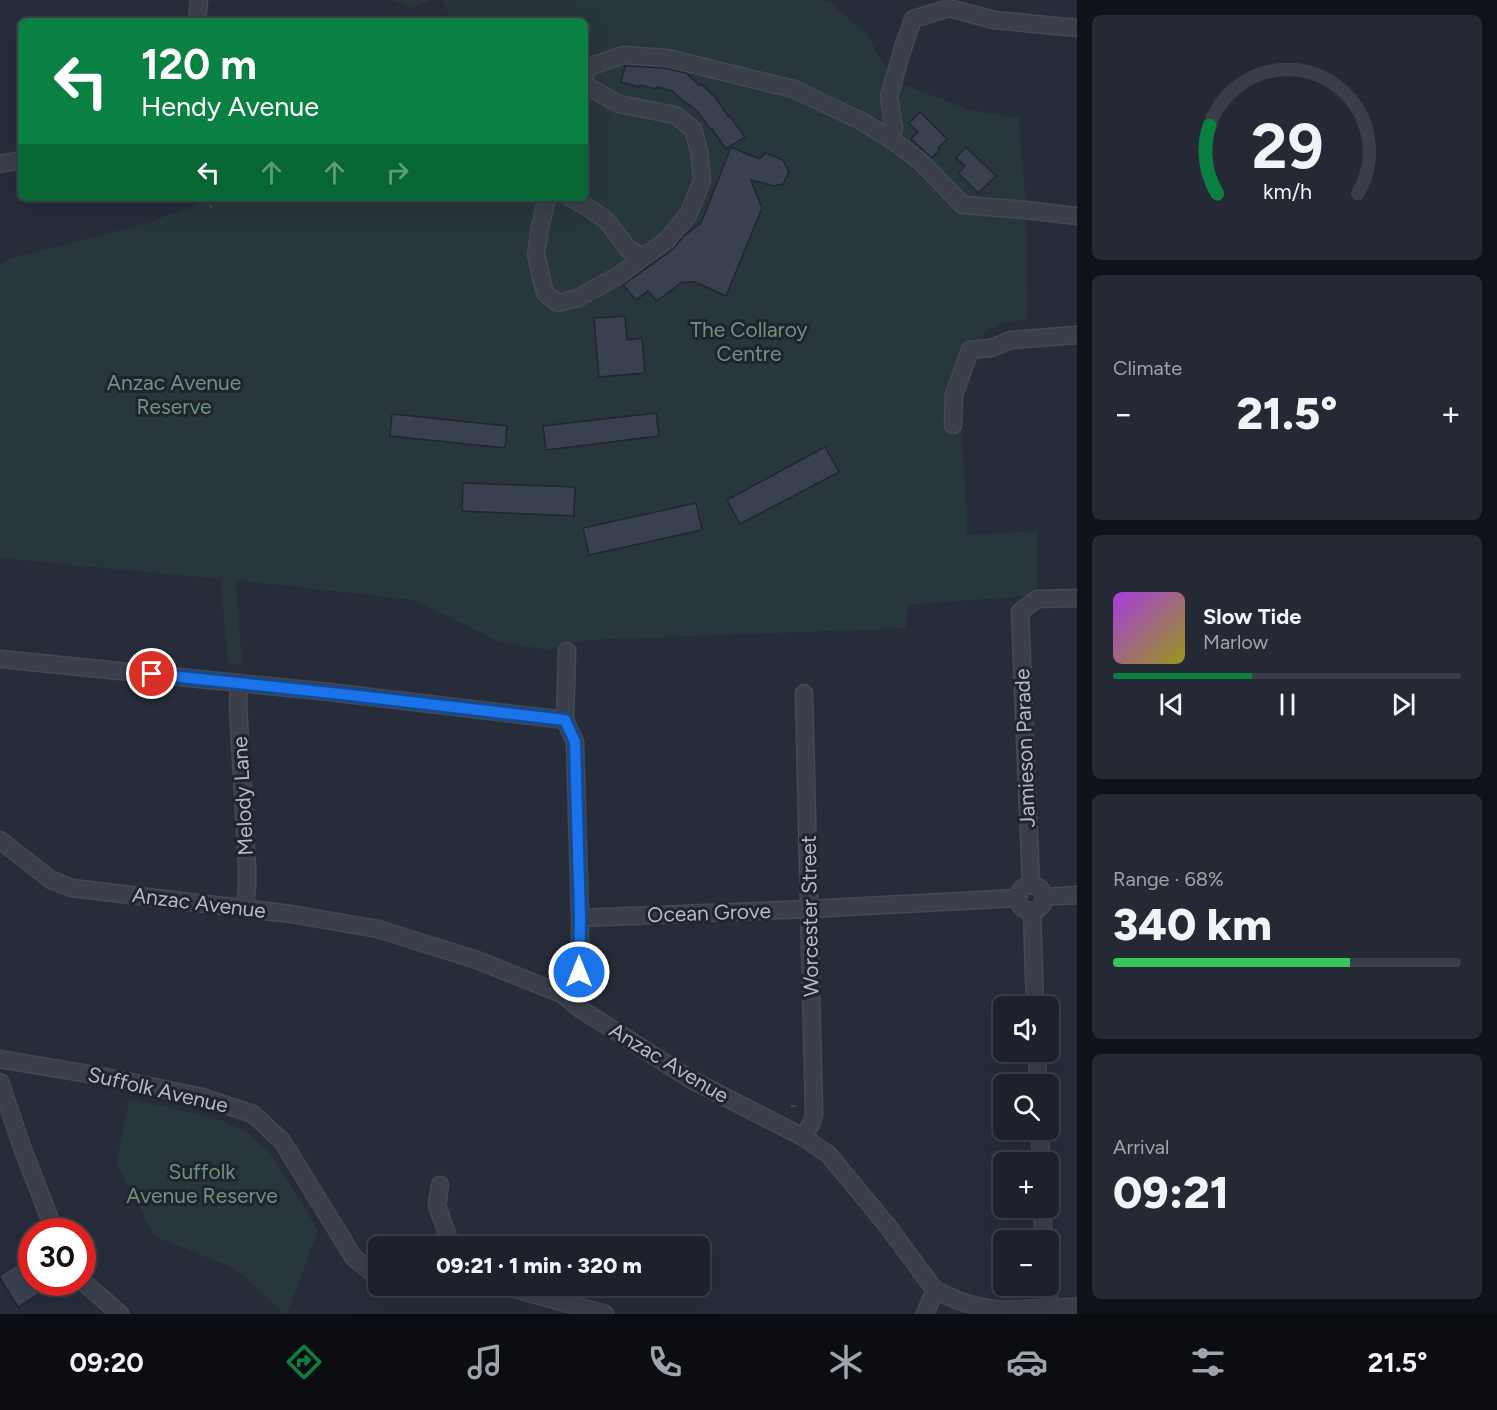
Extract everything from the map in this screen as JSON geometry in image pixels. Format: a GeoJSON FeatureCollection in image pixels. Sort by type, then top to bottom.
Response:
{"type":"FeatureCollection","features":[{"type":"Feature","properties":{"kind":"street"},"geometry":{"type":"LineString","coordinates":[[197,18],[199,0]]}},
{"type":"Feature","properties":{"kind":"street"},"geometry":{"type":"LineString","coordinates":[[891,139],[894,128],[889,97],[913,19],[948,8],[994,20],[1077,28]]}},
{"type":"Feature","properties":{"kind":"street"},"geometry":{"type":"LineString","coordinates":[[588,70],[623,56],[667,58],[794,89],[861,121],[891,139],[922,163],[963,205],[1077,216]]}},
{"type":"Feature","properties":{"kind":"street"},"geometry":{"type":"LineString","coordinates":[[546,201],[536,255],[545,293],[558,303],[578,298],[621,274],[666,241],[688,215],[702,181],[699,151],[693,129],[675,115],[619,104],[588,87]]}},
{"type":"Feature","properties":{"kind":"street"},"geometry":{"type":"LineString","coordinates":[[0,164],[18,161]]}},
{"type":"Feature","properties":{"kind":"street"},"geometry":{"type":"LineString","coordinates":[[576,201],[607,221],[628,249],[643,257]]}},
{"type":"Feature","properties":{"kind":"street"},"geometry":{"type":"LineString","coordinates":[[953,425],[954,395],[970,350],[991,348],[1011,340],[1077,334]]}},
{"type":"Feature","properties":{"kind":"street","name":"Jamieson Parade"},"geometry":{"type":"LineString","coordinates":[[1031,885],[1020,612],[1037,599],[1077,598]]}},
{"type":"Feature","properties":{"kind":"street"},"geometry":{"type":"LineString","coordinates":[[567,651],[565,720],[575,742],[580,918],[579,1008]]}},
{"type":"Feature","properties":{"kind":"street"},"geometry":{"type":"LineString","coordinates":[[0,659],[565,720]]}},
{"type":"Feature","properties":{"kind":"street","name":"Melody Lane"},"geometry":{"type":"LineString","coordinates":[[239,683],[238,705],[247,867],[245,908]]}},
{"type":"Feature","properties":{"kind":"street","name":"Worcester Street"},"geometry":{"type":"LineString","coordinates":[[804,693],[814,1114],[804,1137]]}},
{"type":"Feature","properties":{"kind":"street","name":"Anzac Avenue"},"geometry":{"type":"LineString","coordinates":[[0,840],[51,880],[72,888],[291,914],[378,929],[477,960],[562,994],[579,1008],[692,1080],[804,1137],[829,1155],[886,1224],[935,1290],[959,1301],[1000,1310],[1077,1307]]}},
{"type":"Feature","properties":{"kind":"street"},"geometry":{"type":"LineString","coordinates":[[1031,885],[1040,888],[1044,897],[1041,907],[1032,911],[1022,907],[1018,898],[1022,889],[1031,885]]}},
{"type":"Feature","properties":{"kind":"street"},"geometry":{"type":"LineString","coordinates":[[1044,897],[1077,896]]}},
{"type":"Feature","properties":{"kind":"street","name":"Ocean Grove"},"geometry":{"type":"LineString","coordinates":[[580,918],[1018,898]]}},
{"type":"Feature","properties":{"kind":"street"},"geometry":{"type":"LineString","coordinates":[[1032,911],[1035,996]]}},
{"type":"Feature","properties":{"kind":"street","name":"Suffolk Avenue"},"geometry":{"type":"LineString","coordinates":[[0,1059],[101,1076],[202,1097],[254,1114],[282,1141],[354,1258],[368,1269]]}},
{"type":"Feature","properties":{"kind":"street"},"geometry":{"type":"LineString","coordinates":[[0,1082],[50,1218]]}},
{"type":"Feature","properties":{"kind":"street"},"geometry":{"type":"LineString","coordinates":[[440,1185],[437,1205],[448,1236]]}},
{"type":"Feature","properties":{"kind":"street"},"geometry":{"type":"LineString","coordinates":[[925,1314],[935,1290]]}},
{"type":"Feature","properties":{"kind":"street"},"geometry":{"type":"LineString","coordinates":[[96,1293],[120,1314]]}},
{"type":"Feature","properties":{"kind":"street"},"geometry":{"type":"LineString","coordinates":[[540,1296],[605,1314]]}},
{"type":"Feature","properties":{"kind":"street"},"geometry":{"type":"LineString","coordinates":[[1049,1296],[1050,1308]]}},
{"type":"Feature","properties":{"kind":"path"},"geometry":{"type":"LineString","coordinates":[[206,201],[212,208]]}},
{"type":"Feature","properties":{"kind":"green space"},"geometry":{"type":"Polygon","coordinates":[[[391,0],[432,0],[411,8],[391,0]]]}},
{"type":"Feature","properties":{"kind":"green space","name":"The Collaroy Centre"},"geometry":{"type":"Polygon","coordinates":[[[443,0],[822,0],[831,3],[867,35],[894,81],[971,110],[1019,118],[1026,210],[1027,319],[1001,323],[984,333],[959,402],[967,535],[1037,531],[1037,595],[907,605],[906,628],[585,640],[547,650],[500,642],[414,600],[236,580],[242,665],[228,663],[221,579],[0,558],[0,264],[13,258],[151,222],[203,201],[588,201],[588,18],[450,18],[443,0]]]}},
{"type":"Feature","properties":{"kind":"green space","name":"Suffolk Avenue Reserve"},"geometry":{"type":"Polygon","coordinates":[[[129,1099],[216,1118],[247,1132],[271,1154],[318,1230],[287,1314],[284,1314],[236,1269],[154,1236],[117,1164],[129,1099]]]}},
{"type":"Feature","properties":{"kind":"building"},"geometry":{"type":"Polygon","coordinates":[[[625,66],[665,68],[686,73],[715,97],[745,137],[726,149],[697,111],[672,91],[621,82],[625,66]]]}},
{"type":"Feature","properties":{"kind":"building"},"geometry":{"type":"Polygon","coordinates":[[[920,112],[947,139],[932,158],[911,139],[918,132],[909,123],[920,112]]]}},
{"type":"Feature","properties":{"kind":"building"},"geometry":{"type":"Polygon","coordinates":[[[731,147],[759,159],[766,153],[783,160],[789,172],[783,184],[774,186],[751,180],[762,208],[726,296],[695,282],[682,282],[657,301],[648,291],[636,300],[623,285],[672,250],[684,236],[701,223],[731,147]]]}},
{"type":"Feature","properties":{"kind":"building"},"geometry":{"type":"Polygon","coordinates":[[[966,147],[996,176],[978,193],[958,173],[965,166],[956,158],[966,147]]]}},
{"type":"Feature","properties":{"kind":"building"},"geometry":{"type":"Polygon","coordinates":[[[625,316],[627,340],[642,338],[645,373],[599,377],[594,318],[625,316]]]}},
{"type":"Feature","properties":{"kind":"building"},"geometry":{"type":"Polygon","coordinates":[[[656,413],[659,436],[546,450],[543,426],[656,413]]]}},
{"type":"Feature","properties":{"kind":"building"},"geometry":{"type":"Polygon","coordinates":[[[392,414],[507,426],[505,448],[390,436],[392,414]]]}},
{"type":"Feature","properties":{"kind":"building"},"geometry":{"type":"Polygon","coordinates":[[[825,447],[839,472],[740,524],[727,500],[825,447]]]}},
{"type":"Feature","properties":{"kind":"building"},"geometry":{"type":"Polygon","coordinates":[[[463,483],[575,487],[574,516],[462,511],[463,483]]]}},
{"type":"Feature","properties":{"kind":"building"},"geometry":{"type":"Polygon","coordinates":[[[696,503],[702,530],[589,555],[583,528],[696,503]]]}},
{"type":"Feature","properties":{"kind":"building"},"geometry":{"type":"Polygon","coordinates":[[[18,1264],[18,1296],[36,1296],[18,1307],[0,1275],[18,1264]]]}},
{"type":"Feature","properties":{"kind":"route"},"geometry":{"type":"LineString","coordinates":[[152,674],[565,720],[575,742],[580,918],[579,972]]}},
{"type":"Feature","properties":{"kind":"park label","name":"Anzac Avenue Reserve"},"geometry":{"type":"Point","coordinates":[174,395]}}]}
